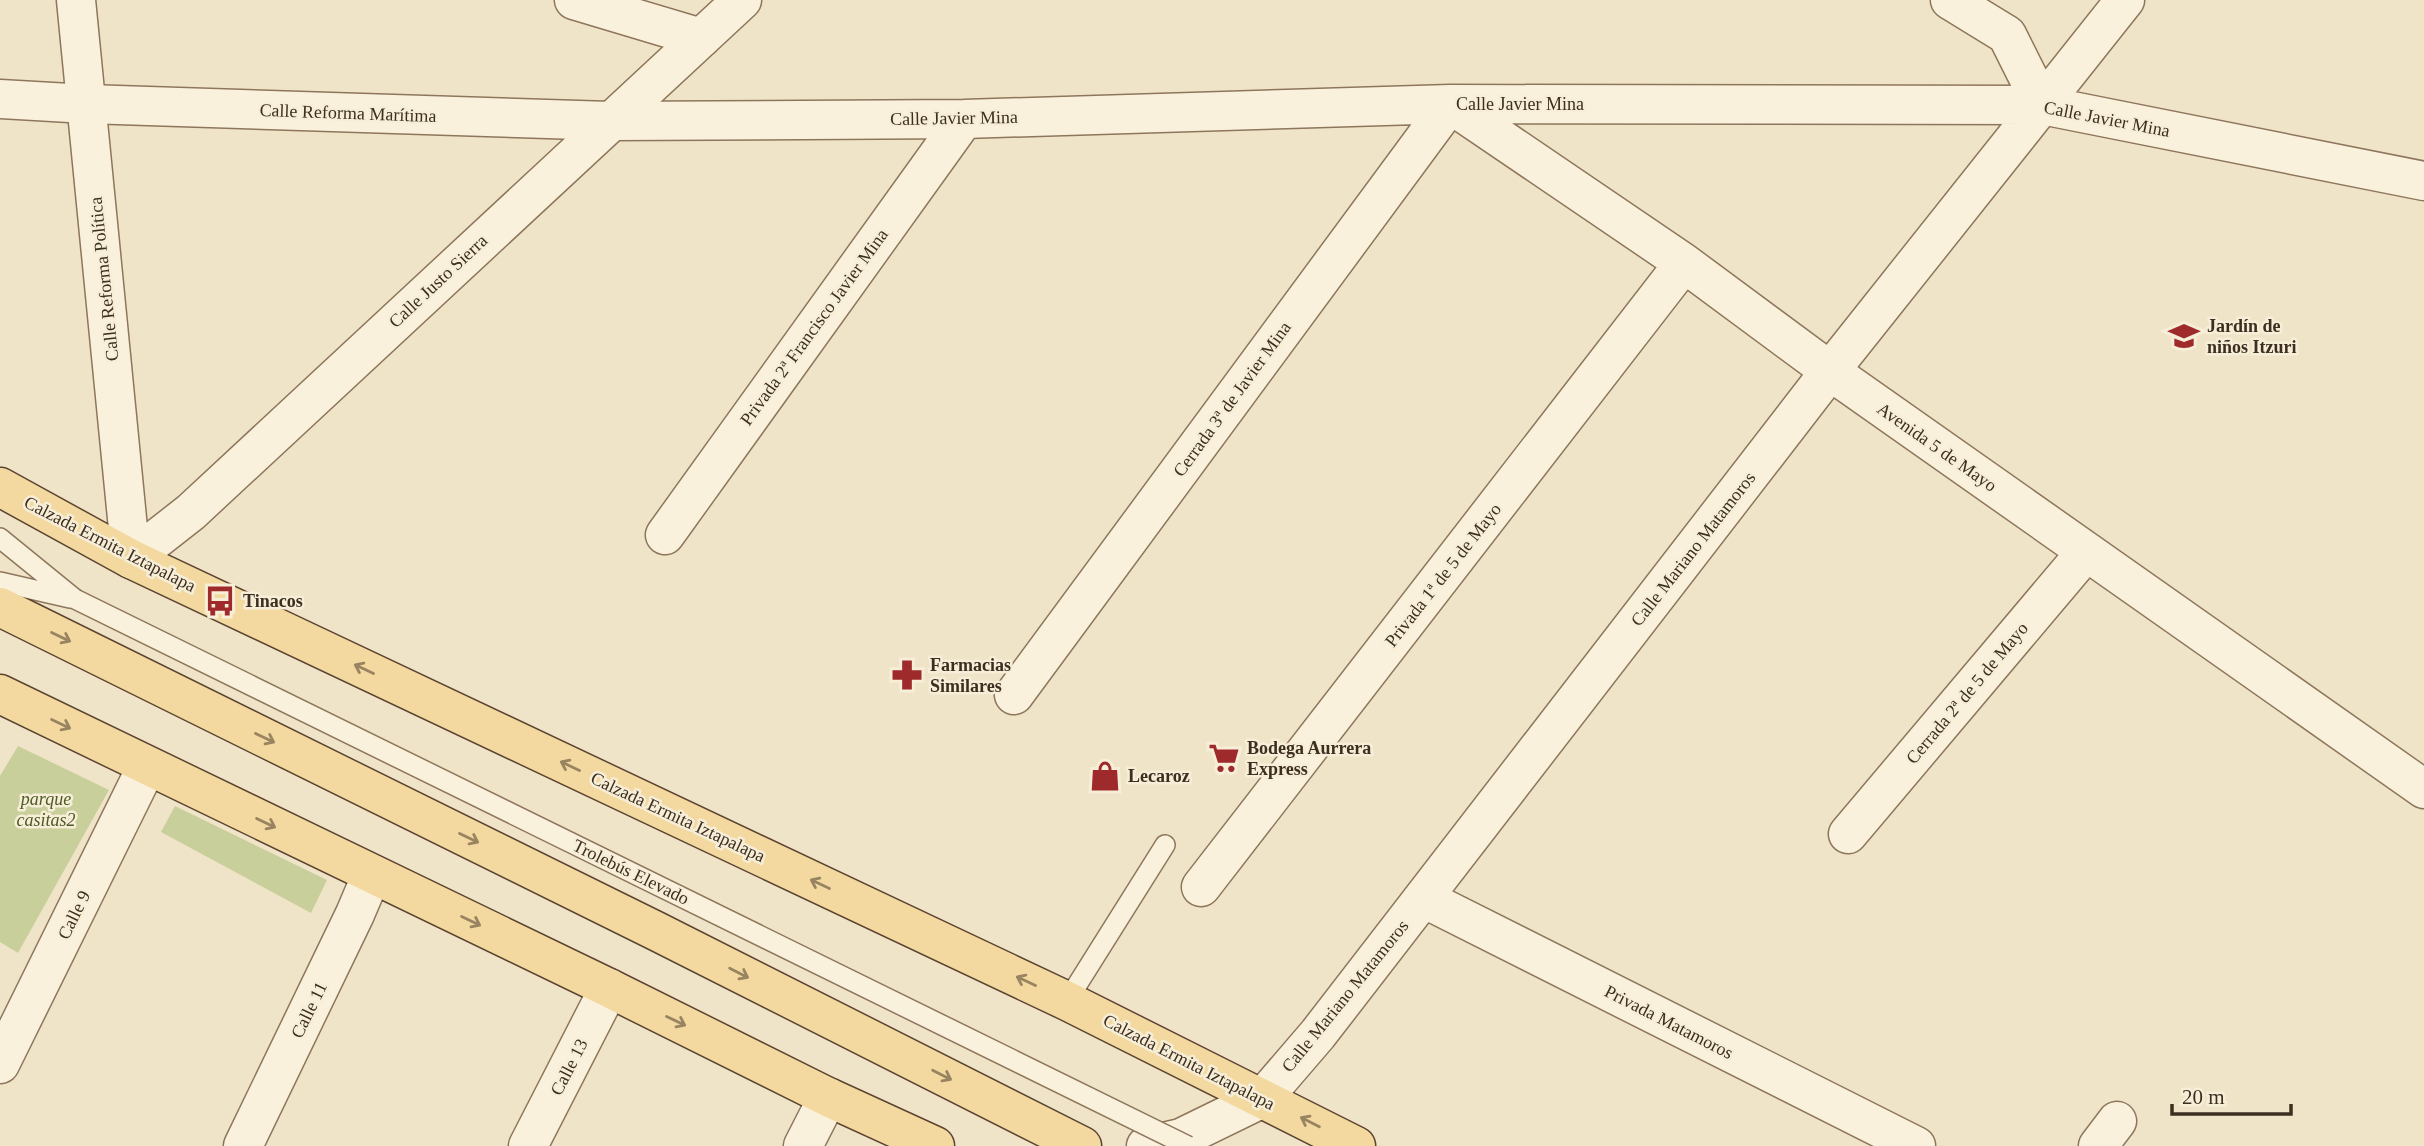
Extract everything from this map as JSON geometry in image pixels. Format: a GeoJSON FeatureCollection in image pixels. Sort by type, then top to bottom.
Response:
{"type":"FeatureCollection","features":[{"type":"Feature","properties":{"kind":"main road","name":"Calzada Ermita Iztapalapa"},"geometry":{"type":"LineString","coordinates":[[0,487],[131,559],[1067,1001],[1356,1146]]}},
{"type":"Feature","properties":{"kind":"main road"},"geometry":{"type":"LineString","coordinates":[[0,607],[644,925],[1082,1146]]}},
{"type":"Feature","properties":{"kind":"main road"},"geometry":{"type":"LineString","coordinates":[[0,694],[609,988],[828,1097],[935,1146]]}},
{"type":"Feature","properties":{"kind":"street","name":"Calle Reforma Política"},"geometry":{"type":"LineString","coordinates":[[76,0],[131,559]]}},
{"type":"Feature","properties":{"kind":"street"},"geometry":{"type":"LineString","coordinates":[[574,0],[701,38]]}},
{"type":"Feature","properties":{"kind":"street","name":"Calle Justo Sierra"},"geometry":{"type":"LineString","coordinates":[[131,559],[191,512],[742,0]]}},
{"type":"Feature","properties":{"kind":"street"},"geometry":{"type":"LineString","coordinates":[[1950,0],[2007,35],[2042,105]]}},
{"type":"Feature","properties":{"kind":"street","name":"Calle Mariano Matamoros"},"geometry":{"type":"LineString","coordinates":[[1263,1098],[1318,1034],[1830,371],[2125,0]]}},
{"type":"Feature","properties":{"kind":"street","name":"Calle Reforma Marítima"},"geometry":{"type":"LineString","coordinates":[[0,99],[610,121]]}},
{"type":"Feature","properties":{"kind":"street","name":"Calle Javier Mina"},"geometry":{"type":"LineString","coordinates":[[610,121],[964,119],[1450,104],[2042,105],[2424,181]]}},
{"type":"Feature","properties":{"kind":"street","name":"Avenida 5 de Mayo"},"geometry":{"type":"LineString","coordinates":[[1450,104],[1684,263],[1830,371],[2424,789]]}},
{"type":"Feature","properties":{"kind":"street","name":"Cerrada 3ª de Javier Mina"},"geometry":{"type":"LineString","coordinates":[[1014,695],[1450,104]]}},
{"type":"Feature","properties":{"kind":"street","name":"Privada 2ª Francisco Javier Mina"},"geometry":{"type":"LineString","coordinates":[[665,535],[964,119]]}},
{"type":"Feature","properties":{"kind":"street","name":"Privada 1ª de 5 de Mayo"},"geometry":{"type":"LineString","coordinates":[[1201,887],[1684,263]]}},
{"type":"Feature","properties":{"kind":"street","name":"Cerrada 2ª de 5 de Mayo"},"geometry":{"type":"LineString","coordinates":[[1848,834],[2086,552]]}},
{"type":"Feature","properties":{"kind":"street","name":"Calle 9"},"geometry":{"type":"LineString","coordinates":[[0,1064],[147,766]]}},
{"type":"Feature","properties":{"kind":"street","name":"Calle 11"},"geometry":{"type":"LineString","coordinates":[[243,1146],[372,874]]}},
{"type":"Feature","properties":{"kind":"street","name":"Privada Matamoros"},"geometry":{"type":"LineString","coordinates":[[1423,898],[1916,1146]]}},
{"type":"Feature","properties":{"kind":"street","name":"Calle 13"},"geometry":{"type":"LineString","coordinates":[[528,1146],[609,988]]}},
{"type":"Feature","properties":{"kind":"street"},"geometry":{"type":"LineString","coordinates":[[803,1146],[828,1097]]}},
{"type":"Feature","properties":{"kind":"street"},"geometry":{"type":"LineString","coordinates":[[1174,1144],[1263,1098]]}},
{"type":"Feature","properties":{"kind":"lane","name":"Trolebús Elevado"},"geometry":{"type":"LineString","coordinates":[[0,538],[75,599],[1174,1144]]}},
{"type":"Feature","properties":{"kind":"lane","name":"Trolebús Elevado"},"geometry":{"type":"LineString","coordinates":[[0,582],[75,599]]}},
{"type":"Feature","properties":{"kind":"lane"},"geometry":{"type":"LineString","coordinates":[[1067,1001],[1165,845]]}},
{"type":"Feature","properties":{"kind":"green space","name":"parque casitas2"},"geometry":{"type":"Polygon","coordinates":[[[18,746],[109,790],[18,953],[0,942],[0,776],[18,746]]]}},
{"type":"Feature","properties":{"kind":"green space"},"geometry":{"type":"Polygon","coordinates":[[[175,806],[327,880],[311,913],[161,832],[175,806]]]}},
{"type":"Feature","properties":{"kind":"place","name":"Jardín de niños Itzuri"},"geometry":{"type":"Point","coordinates":[2184,336]}},
{"type":"Feature","properties":{"kind":"place","name":"Tinacos"},"geometry":{"type":"Point","coordinates":[220,601]}},
{"type":"Feature","properties":{"kind":"place","name":"Farmacias Similares"},"geometry":{"type":"Point","coordinates":[907,675]}},
{"type":"Feature","properties":{"kind":"place","name":"Bodega Aurrera Express"},"geometry":{"type":"Point","coordinates":[1224,758]}},
{"type":"Feature","properties":{"kind":"place","name":"Lecaroz"},"geometry":{"type":"Point","coordinates":[1105,776]}}]}
